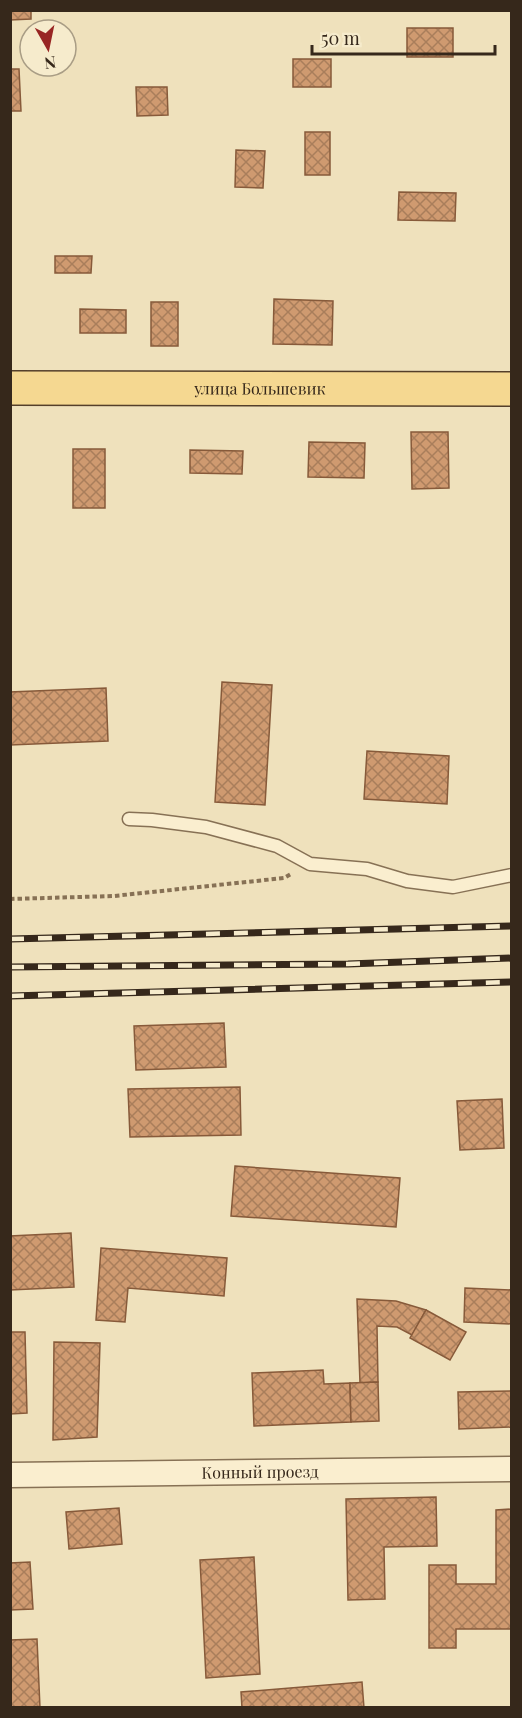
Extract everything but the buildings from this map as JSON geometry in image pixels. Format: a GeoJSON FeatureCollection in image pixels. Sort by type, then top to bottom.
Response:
{"type":"FeatureCollection","features":[{"type":"Feature","properties":{"kind":"main road","name":"улица Большевик"},"geometry":{"type":"LineString","coordinates":[[10,388],[512,389]]}},
{"type":"Feature","properties":{"kind":"street","name":"Конный проезд"},"geometry":{"type":"LineString","coordinates":[[10,1475],[512,1469]]}},
{"type":"Feature","properties":{"kind":"lane"},"geometry":{"type":"LineString","coordinates":[[129,819],[206,827],[277,846],[310,864],[367,869],[406,881],[453,887],[512,875]]}},
{"type":"Feature","properties":{"kind":"path"},"geometry":{"type":"LineString","coordinates":[[10,899],[114,896],[284,878],[310,864]]}},
{"type":"Feature","properties":{"kind":"railway"},"geometry":{"type":"LineString","coordinates":[[10,939],[512,926]]}},
{"type":"Feature","properties":{"kind":"railway"},"geometry":{"type":"LineString","coordinates":[[10,967],[348,964],[512,958]]}},
{"type":"Feature","properties":{"kind":"railway"},"geometry":{"type":"LineString","coordinates":[[10,996],[512,982]]}}]}
